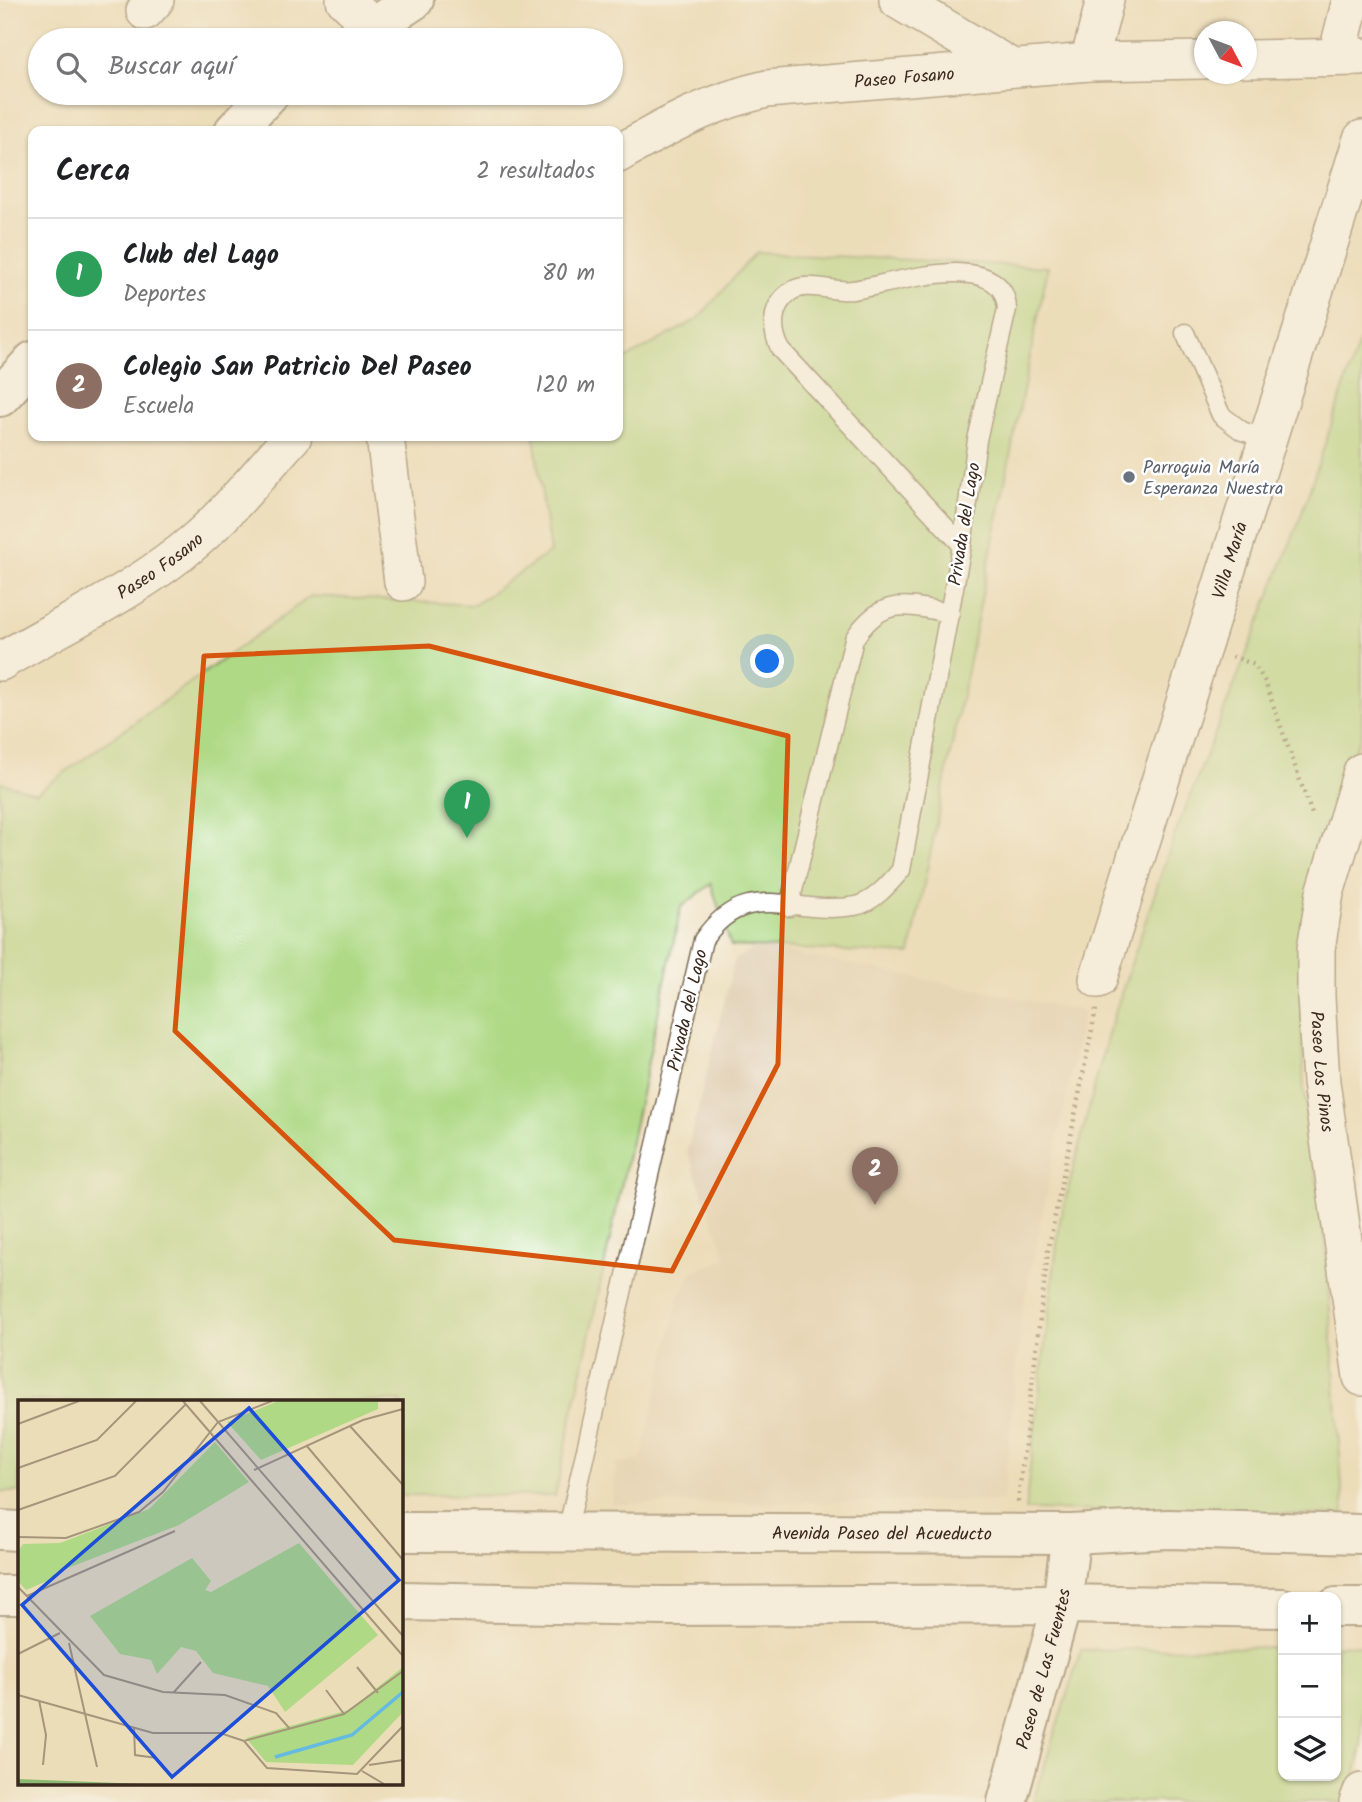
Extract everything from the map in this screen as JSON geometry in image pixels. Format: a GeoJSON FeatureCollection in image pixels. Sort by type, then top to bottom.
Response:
{"type":"FeatureCollection","features":[{"type":"Feature","properties":{"kind":"street"},"geometry":{"type":"LineString","coordinates":[[345,0],[360,28]]}},
{"type":"Feature","properties":{"kind":"street"},"geometry":{"type":"LineString","coordinates":[[372,28],[414,0]]}},
{"type":"Feature","properties":{"kind":"street"},"geometry":{"type":"LineString","coordinates":[[898,0],[1012,68]]}},
{"type":"Feature","properties":{"kind":"street"},"geometry":{"type":"LineString","coordinates":[[1089,62],[1105,0]]}},
{"type":"Feature","properties":{"kind":"street"},"geometry":{"type":"LineString","coordinates":[[1257,59],[1349,57],[1351,0]]}},
{"type":"Feature","properties":{"kind":"street","name":"Paseo Fosano"},"geometry":{"type":"LineString","coordinates":[[623,151],[696,112],[729,98],[767,89],[1089,62],[1194,60]]}},
{"type":"Feature","properties":{"kind":"street"},"geometry":{"type":"LineString","coordinates":[[239,126],[259,105]]}},
{"type":"Feature","properties":{"kind":"street","name":"Villa María"},"geometry":{"type":"LineString","coordinates":[[1098,979],[1362,139]]}},
{"type":"Feature","properties":{"kind":"street"},"geometry":{"type":"LineString","coordinates":[[0,397],[28,366]]}},
{"type":"Feature","properties":{"kind":"street","name":"Paseo Fosano"},"geometry":{"type":"LineString","coordinates":[[0,662],[164,565],[215,522],[288,441]]}},
{"type":"Feature","properties":{"kind":"street"},"geometry":{"type":"LineString","coordinates":[[386,441],[404,582]]}},
{"type":"Feature","properties":{"kind":"street","name":"Paseo Los Pinos"},"geometry":{"type":"LineString","coordinates":[[1362,772],[1341,834],[1325,894],[1316,948],[1321,1082],[1362,1377]]}},
{"type":"Feature","properties":{"kind":"street","name":"Avenida Paseo del Acueducto"},"geometry":{"type":"LineString","coordinates":[[402,1532],[1071,1534],[1168,1529],[1362,1534]]}},
{"type":"Feature","properties":{"kind":"street"},"geometry":{"type":"LineString","coordinates":[[0,1530],[18,1531]]}},
{"type":"Feature","properties":{"kind":"street","name":"Paseo de Las Fuentes"},"geometry":{"type":"LineString","coordinates":[[1007,1802],[1062,1604],[1071,1534]]}},
{"type":"Feature","properties":{"kind":"street"},"geometry":{"type":"LineString","coordinates":[[0,1595],[18,1595]]}},
{"type":"Feature","properties":{"kind":"street"},"geometry":{"type":"LineString","coordinates":[[402,1601],[663,1605],[1062,1604],[1278,1608]]}},
{"type":"Feature","properties":{"kind":"street"},"geometry":{"type":"LineString","coordinates":[[1341,1607],[1362,1607]]}},
{"type":"Feature","properties":{"kind":"street"},"geometry":{"type":"LineString","coordinates":[[1358,1802],[1362,1792]]}},
{"type":"Feature","properties":{"kind":"lane","name":"Privada del Lago"},"geometry":{"type":"LineString","coordinates":[[567,1532],[703,940],[716,921],[735,908],[752,902],[789,907],[857,906],[876,895],[901,870],[950,613],[962,545],[977,440],[1006,309],[1005,294],[994,281],[975,272],[849,291],[802,287],[791,292],[775,312],[776,339],[790,362],[962,545]]}},
{"type":"Feature","properties":{"kind":"lane"},"geometry":{"type":"LineString","coordinates":[[1185,333],[1221,415],[1242,431],[1268,439]]}},
{"type":"Feature","properties":{"kind":"lane"},"geometry":{"type":"LineString","coordinates":[[789,907],[854,639],[877,612],[893,605],[950,613]]}},
{"type":"Feature","properties":{"kind":"path"},"geometry":{"type":"LineString","coordinates":[[1265,682],[1317,826],[1341,834]]}},
{"type":"Feature","properties":{"kind":"path"},"geometry":{"type":"LineString","coordinates":[[1014,1534],[1048,1251],[1097,1002],[1098,979]]}},
{"type":"Feature","properties":{"kind":"highlighted area"},"geometry":{"type":"Polygon","coordinates":[[[429,646],[788,736],[778,1064],[672,1271],[394,1240],[175,1031],[204,656],[429,646]]]}},
{"type":"Feature","properties":{"kind":"shaded area"},"geometry":{"type":"Polygon","coordinates":[[[758,946],[1084,1011],[1022,1313],[1003,1501],[611,1504],[617,1463],[641,1460],[678,1301],[691,1272],[727,1258],[687,1151],[735,959],[758,946]]]}},
{"type":"Feature","properties":{"kind":"green space"},"geometry":{"type":"Polygon","coordinates":[[[756,252],[1048,267],[910,954],[731,946],[711,884],[681,907],[555,1496],[402,1495],[402,1400],[18,1400],[18,1492],[0,1492],[0,782],[36,793],[311,596],[474,605],[550,552],[535,441],[623,441],[623,360],[698,319],[756,252]]]}},
{"type":"Feature","properties":{"kind":"green space"},"geometry":{"type":"Polygon","coordinates":[[[1362,334],[1362,734],[1348,765],[1300,953],[1304,1090],[1325,1240],[1344,1515],[1025,1510],[1060,1220],[1110,1027],[1172,842],[1298,524],[1362,334]]]}},
{"type":"Feature","properties":{"kind":"green space"},"geometry":{"type":"Polygon","coordinates":[[[1362,1645],[1362,1746],[1349,1802],[1033,1802],[1081,1650],[1278,1647],[1278,1781],[1341,1781],[1341,1646],[1362,1645]]]}},
{"type":"Feature","properties":{"kind":"place","name":"Parroquia María Esperanza Nuestra"},"geometry":{"type":"Point","coordinates":[1129,477]}},
{"type":"Feature","properties":{"kind":"place","name":"Club del Lago"},"geometry":{"type":"Point","coordinates":[467,838]}},
{"type":"Feature","properties":{"kind":"place","name":"Colegio San Patricio Del Paseo"},"geometry":{"type":"Point","coordinates":[875,1205]}}]}
